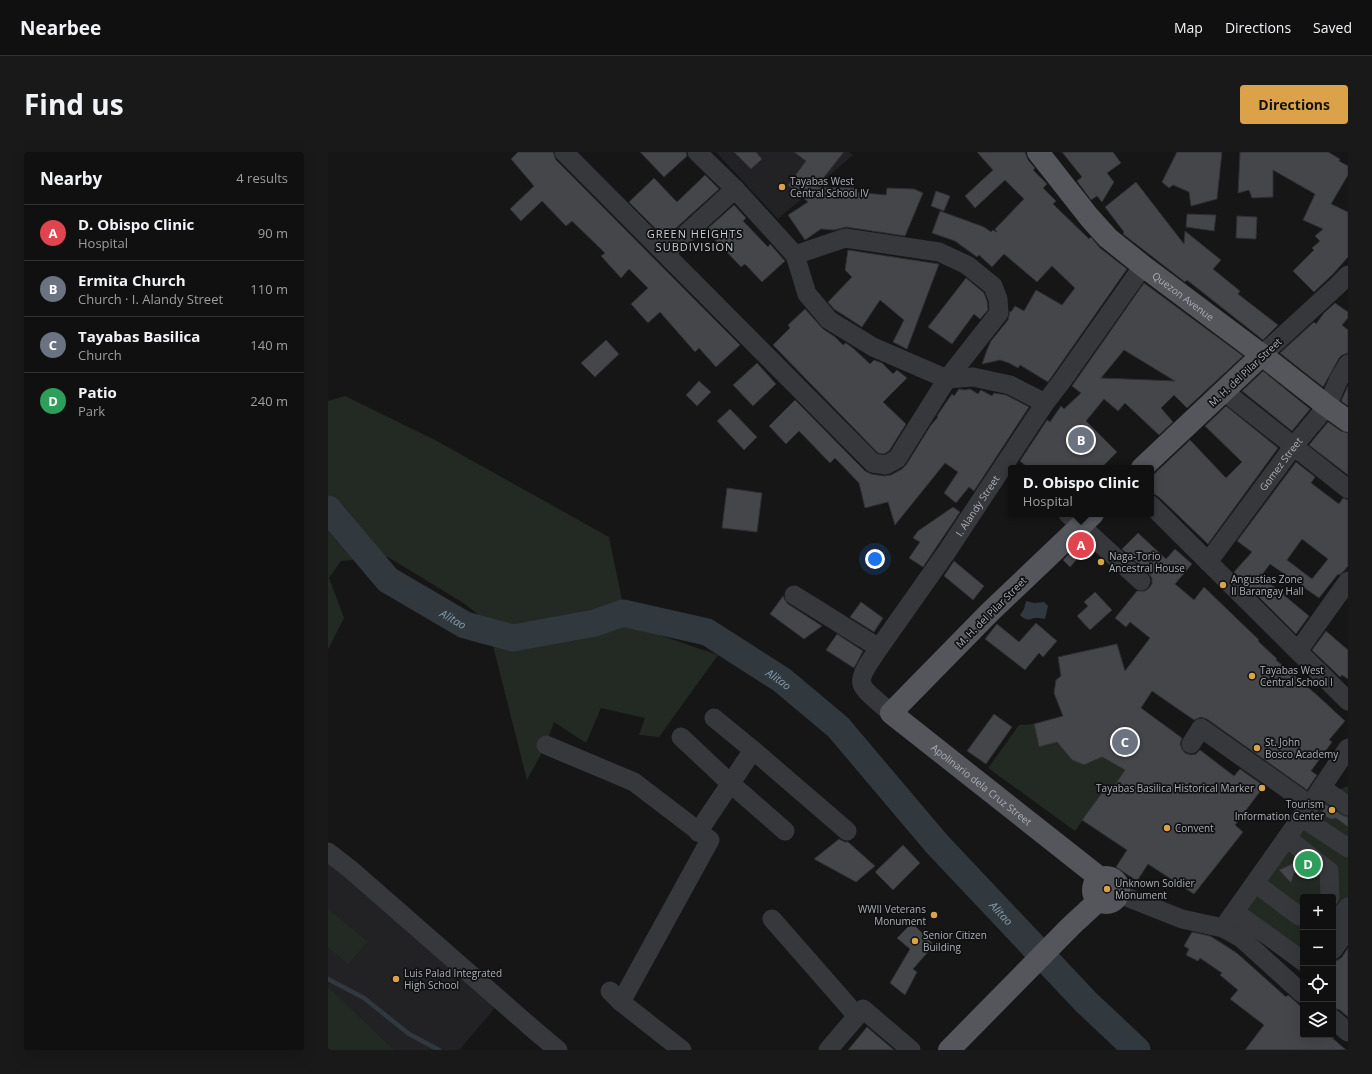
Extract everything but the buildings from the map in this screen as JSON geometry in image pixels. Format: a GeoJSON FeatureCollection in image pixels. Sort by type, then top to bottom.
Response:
{"type":"FeatureCollection","features":[{"type":"Feature","properties":{"kind":"main road","name":"Quezon Avenue"},"geometry":{"type":"LineString","coordinates":[[1038,152],[1089,217],[1108,238],[1348,421]]}},
{"type":"Feature","properties":{"kind":"main road","name":"M. H. del Pilar Street"},"geometry":{"type":"LineString","coordinates":[[1145,465],[1225,392],[1262,355]]}},
{"type":"Feature","properties":{"kind":"main road","name":"M. H. del Pilar Street"},"geometry":{"type":"LineString","coordinates":[[891,713],[1080,518]]}},
{"type":"Feature","properties":{"kind":"main road","name":"Apolinario dela Cruz Street"},"geometry":{"type":"LineString","coordinates":[[891,713],[1100,878]]}},
{"type":"Feature","properties":{"kind":"main road"},"geometry":{"type":"LineString","coordinates":[[1100,878],[1112,878],[1117,882],[1120,888],[1119,894],[1116,900],[1110,903],[1098,901],[1094,895],[1093,889],[1095,882],[1100,878]]}},
{"type":"Feature","properties":{"kind":"main road"},"geometry":{"type":"LineString","coordinates":[[950,1050],[1071,926],[1098,901]]}},
{"type":"Feature","properties":{"kind":"street"},"geometry":{"type":"LineString","coordinates":[[564,152],[873,463],[886,465],[897,459],[947,379],[999,313],[998,299],[993,286],[967,265],[939,252],[845,238],[795,255]]}},
{"type":"Feature","properties":{"kind":"street"},"geometry":{"type":"LineString","coordinates":[[697,152],[735,189],[795,255],[807,294],[829,320],[873,347],[947,379],[973,377],[1010,385],[1044,403]]}},
{"type":"Feature","properties":{"kind":"street"},"geometry":{"type":"LineString","coordinates":[[665,254],[735,189]]}},
{"type":"Feature","properties":{"kind":"street","name":"I. Alandy Street"},"geometry":{"type":"LineString","coordinates":[[1013,464],[1044,403],[1062,381],[1143,266]]}},
{"type":"Feature","properties":{"kind":"street","name":"M. H. del Pilar Street"},"geometry":{"type":"LineString","coordinates":[[1262,355],[1344,285]]}},
{"type":"Feature","properties":{"kind":"street","name":"Gomez Street"},"geometry":{"type":"LineString","coordinates":[[1208,562],[1293,447],[1327,406],[1339,378],[1348,364]]}},
{"type":"Feature","properties":{"kind":"street"},"geometry":{"type":"LineString","coordinates":[[1225,392],[1348,489]]}},
{"type":"Feature","properties":{"kind":"street","name":"I. Alandy Street"},"geometry":{"type":"LineString","coordinates":[[864,689],[861,683],[863,672],[946,553],[1008,471]]}},
{"type":"Feature","properties":{"kind":"street"},"geometry":{"type":"LineString","coordinates":[[1154,508],[1348,701]]}},
{"type":"Feature","properties":{"kind":"street"},"geometry":{"type":"LineString","coordinates":[[1080,518],[1141,581]]}},
{"type":"Feature","properties":{"kind":"street"},"geometry":{"type":"LineString","coordinates":[[1298,651],[1348,581]]}},
{"type":"Feature","properties":{"kind":"street"},"geometry":{"type":"LineString","coordinates":[[794,595],[879,648]]}},
{"type":"Feature","properties":{"kind":"street","name":"Apolinario dela Cruz Street"},"geometry":{"type":"LineString","coordinates":[[864,689],[891,713]]}},
{"type":"Feature","properties":{"kind":"street"},"geometry":{"type":"LineString","coordinates":[[714,718],[846,831]]}},
{"type":"Feature","properties":{"kind":"street"},"geometry":{"type":"LineString","coordinates":[[1191,744],[1201,728],[1312,802],[1348,848]]}},
{"type":"Feature","properties":{"kind":"street"},"geometry":{"type":"LineString","coordinates":[[681,737],[730,783],[785,830]]}},
{"type":"Feature","properties":{"kind":"street"},"geometry":{"type":"LineString","coordinates":[[546,745],[634,782],[710,840],[615,997],[682,1050]]}},
{"type":"Feature","properties":{"kind":"street"},"geometry":{"type":"LineString","coordinates":[[1223,928],[1348,749]]}},
{"type":"Feature","properties":{"kind":"street"},"geometry":{"type":"LineString","coordinates":[[698,832],[753,750]]}},
{"type":"Feature","properties":{"kind":"street"},"geometry":{"type":"LineString","coordinates":[[1312,802],[1348,806]]}},
{"type":"Feature","properties":{"kind":"street"},"geometry":{"type":"LineString","coordinates":[[1287,838],[1330,871],[1330,894]]}},
{"type":"Feature","properties":{"kind":"street"},"geometry":{"type":"LineString","coordinates":[[328,852],[350,869],[558,1050]]}},
{"type":"Feature","properties":{"kind":"street"},"geometry":{"type":"LineString","coordinates":[[1255,883],[1300,916]]}},
{"type":"Feature","properties":{"kind":"street"},"geometry":{"type":"LineString","coordinates":[[1119,894],[1182,919],[1223,928],[1241,938],[1300,990]]}},
{"type":"Feature","properties":{"kind":"street"},"geometry":{"type":"LineString","coordinates":[[1235,912],[1300,959]]}},
{"type":"Feature","properties":{"kind":"street"},"geometry":{"type":"LineString","coordinates":[[1336,923],[1344,913]]}},
{"type":"Feature","properties":{"kind":"street"},"geometry":{"type":"LineString","coordinates":[[1336,940],[1344,913]]}},
{"type":"Feature","properties":{"kind":"street"},"geometry":{"type":"LineString","coordinates":[[772,919],[857,1016]]}},
{"type":"Feature","properties":{"kind":"street"},"geometry":{"type":"LineString","coordinates":[[828,1050],[863,1009],[911,1050]]}},
{"type":"Feature","properties":{"kind":"street"},"geometry":{"type":"LineString","coordinates":[[1336,1022],[1348,1032]]}},
{"type":"Feature","properties":{"kind":"shaded area","name":"Tayabas West Central School IV"},"geometry":{"type":"Polygon","coordinates":[[[716,152],[849,152],[853,155],[778,219],[716,152]]]}},
{"type":"Feature","properties":{"kind":"shaded area"},"geometry":{"type":"Polygon","coordinates":[[[345,396],[435,440],[609,537],[627,624],[718,655],[659,737],[639,735],[645,718],[601,708],[586,743],[554,722],[546,745],[527,780],[487,622],[465,604],[388,557],[341,561],[329,578],[344,618],[328,649],[328,401],[345,396]]]}},
{"type":"Feature","properties":{"kind":"shaded area"},"geometry":{"type":"Polygon","coordinates":[[[1026,601],[1034,603],[1044,602],[1048,606],[1045,619],[1035,618],[1027,620],[1020,615],[1024,609],[1026,601]]]}},
{"type":"Feature","properties":{"kind":"shaded area"},"geometry":{"type":"Polygon","coordinates":[[[1034,724],[1039,747],[1062,740],[1064,749],[1068,756],[1083,765],[1096,760],[1100,756],[1113,762],[1120,762],[1134,757],[1109,793],[1104,790],[1075,831],[988,768],[1019,725],[1034,724]]]}},
{"type":"Feature","properties":{"kind":"shaded area"},"geometry":{"type":"Polygon","coordinates":[[[1348,786],[1348,918],[1336,934],[1336,894],[1300,894],[1300,972],[1231,917],[1310,805],[1318,811],[1331,796],[1348,786]]]}},
{"type":"Feature","properties":{"kind":"shaded area","name":"Luis Palad Integrated High School"},"geometry":{"type":"Polygon","coordinates":[[[328,861],[496,1007],[459,1050],[328,1050],[328,861]]]}},
{"type":"Feature","properties":{"kind":"shaded area"},"geometry":{"type":"Polygon","coordinates":[[[328,909],[368,942],[348,964],[328,947],[328,909]]]}},
{"type":"Feature","properties":{"kind":"shaded area"},"geometry":{"type":"Polygon","coordinates":[[[328,987],[394,1050],[328,1050],[328,987]]]}},
{"type":"Feature","properties":{"kind":"waterway","name":"Alitao"},"geometry":{"type":"LineString","coordinates":[[328,509],[388,580],[465,625],[513,638],[595,623],[623,613],[707,632],[782,680],[838,727],[937,844],[1086,1002],[1137,1050]]}},
{"type":"Feature","properties":{"kind":"waterway"},"geometry":{"type":"LineString","coordinates":[[328,979],[364,998],[409,1034],[439,1050]]}},
{"type":"Feature","properties":{"kind":"place","name":"Tayabas West Central School IV"},"geometry":{"type":"Point","coordinates":[782,187]}},
{"type":"Feature","properties":{"kind":"place","name":"Ermita Church"},"geometry":{"type":"Point","coordinates":[1081,440]}},
{"type":"Feature","properties":{"kind":"place","name":"D. Obispo Clinic"},"geometry":{"type":"Point","coordinates":[1081,545]}},
{"type":"Feature","properties":{"kind":"place","name":"Naga-Torio Ancestral House"},"geometry":{"type":"Point","coordinates":[1101,562]}},
{"type":"Feature","properties":{"kind":"place","name":"Angustias Zone II Barangay Hall"},"geometry":{"type":"Point","coordinates":[1223,585]}},
{"type":"Feature","properties":{"kind":"place","name":"Tayabas West Central School I"},"geometry":{"type":"Point","coordinates":[1252,676]}},
{"type":"Feature","properties":{"kind":"place","name":"Tayabas Basilica"},"geometry":{"type":"Point","coordinates":[1125,742]}},
{"type":"Feature","properties":{"kind":"place","name":"St. John Bosco Academy"},"geometry":{"type":"Point","coordinates":[1257,748]}},
{"type":"Feature","properties":{"kind":"place","name":"Tayabas Basilica Historical Marker"},"geometry":{"type":"Point","coordinates":[1262,788]}},
{"type":"Feature","properties":{"kind":"place","name":"Tourism Information Center"},"geometry":{"type":"Point","coordinates":[1332,810]}},
{"type":"Feature","properties":{"kind":"place","name":"Convent"},"geometry":{"type":"Point","coordinates":[1167,828]}},
{"type":"Feature","properties":{"kind":"place","name":"Patio"},"geometry":{"type":"Point","coordinates":[1308,864]}},
{"type":"Feature","properties":{"kind":"place","name":"Unknown Soldier Monument"},"geometry":{"type":"Point","coordinates":[1107,889]}},
{"type":"Feature","properties":{"kind":"place","name":"WWII Veterans Monument"},"geometry":{"type":"Point","coordinates":[934,915]}},
{"type":"Feature","properties":{"kind":"place","name":"Senior Citizen Building"},"geometry":{"type":"Point","coordinates":[915,941]}},
{"type":"Feature","properties":{"kind":"place","name":"Luis Palad Integrated High School"},"geometry":{"type":"Point","coordinates":[396,979]}},
{"type":"Feature","properties":{"kind":"district","name":"GREEN HEIGHTS SUBDIVISION"},"geometry":{"type":"Point","coordinates":[695,239]}}]}
